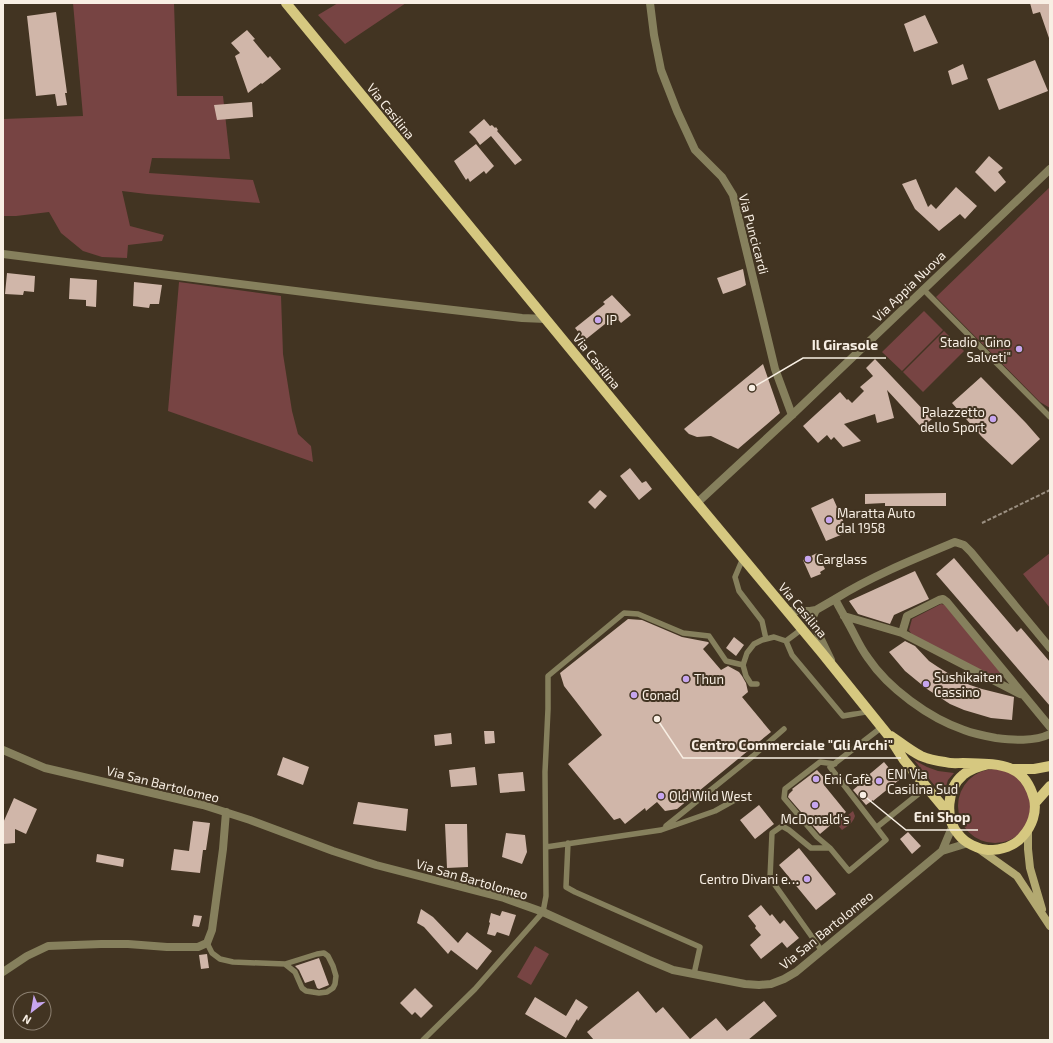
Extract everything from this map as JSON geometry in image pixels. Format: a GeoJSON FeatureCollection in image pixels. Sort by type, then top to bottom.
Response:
{"type":"FeatureCollection","features":[{"type":"Feature","properties":{"kind":"main road","name":"Via Casilina"},"geometry":{"type":"LineString","coordinates":[[286,3],[697,503],[802,628],[882,727],[904,760],[949,814]]}},
{"type":"Feature","properties":{"kind":"main road","name":"Via Casilina"},"geometry":{"type":"LineString","coordinates":[[888,735],[922,756],[946,763],[1001,765],[1013,769],[1034,769],[1050,766]]}},
{"type":"Feature","properties":{"kind":"main road","name":"Via Casilina"},"geometry":{"type":"LineString","coordinates":[[972,845],[958,835],[953,826],[949,814],[949,800],[954,786],[962,775],[974,768],[988,764]]}},
{"type":"Feature","properties":{"kind":"main road"},"geometry":{"type":"LineString","coordinates":[[972,845],[986,850],[998,850],[1010,846],[1020,839],[1028,830],[1034,817],[1035,803],[1031,790],[1024,778],[1013,769]]}},
{"type":"Feature","properties":{"kind":"main road"},"geometry":{"type":"LineString","coordinates":[[1035,803],[1050,786]]}},
{"type":"Feature","properties":{"kind":"main road"},"geometry":{"type":"LineString","coordinates":[[1028,830],[1030,868],[1045,918]]}},
{"type":"Feature","properties":{"kind":"main road"},"geometry":{"type":"LineString","coordinates":[[972,845],[1017,876],[1050,926]]}},
{"type":"Feature","properties":{"kind":"street","name":"Via Puncicardi"},"geometry":{"type":"LineString","coordinates":[[650,3],[654,35],[661,70],[676,111],[695,150],[722,177],[733,195],[775,369],[792,415]]}},
{"type":"Feature","properties":{"kind":"street","name":"Via Appia Nuova"},"geometry":{"type":"LineString","coordinates":[[697,503],[792,415],[923,288],[1050,169]]}},
{"type":"Feature","properties":{"kind":"street"},"geometry":{"type":"LineString","coordinates":[[3,254],[367,300],[522,318],[546,319]]}},
{"type":"Feature","properties":{"kind":"street"},"geometry":{"type":"LineString","coordinates":[[787,611],[816,610],[852,589],[925,554],[955,542],[964,545],[971,552],[1050,648]]}},
{"type":"Feature","properties":{"kind":"street"},"geometry":{"type":"LineString","coordinates":[[902,633],[907,616],[943,599],[1050,727]]}},
{"type":"Feature","properties":{"kind":"street"},"geometry":{"type":"LineString","coordinates":[[834,600],[868,658],[883,676],[906,697],[932,714],[964,731],[1008,740],[1028,740],[1045,737],[1050,734]]}},
{"type":"Feature","properties":{"kind":"street"},"geometry":{"type":"LineString","coordinates":[[816,610],[812,619],[838,673]]}},
{"type":"Feature","properties":{"kind":"street"},"geometry":{"type":"LineString","coordinates":[[844,616],[902,633],[1025,696]]}},
{"type":"Feature","properties":{"kind":"street","name":"Via San Bartolomeo"},"geometry":{"type":"LineString","coordinates":[[3,750],[46,768],[203,805],[376,865],[504,898],[543,912],[673,970],[745,984],[771,984],[796,972],[942,851]]}},
{"type":"Feature","properties":{"kind":"street"},"geometry":{"type":"LineString","coordinates":[[3,972],[27,956],[48,946],[128,944],[166,947],[198,947],[207,943],[212,930],[223,849],[226,812]]}},
{"type":"Feature","properties":{"kind":"street"},"geometry":{"type":"LineString","coordinates":[[942,851],[953,826]]}},
{"type":"Feature","properties":{"kind":"street"},"geometry":{"type":"LineString","coordinates":[[942,851],[972,845]]}},
{"type":"Feature","properties":{"kind":"lane"},"geometry":{"type":"LineString","coordinates":[[923,288],[1050,417]]}},
{"type":"Feature","properties":{"kind":"lane"},"geometry":{"type":"LineString","coordinates":[[743,558],[735,577],[739,591],[762,621],[766,639]]}},
{"type":"Feature","properties":{"kind":"lane"},"geometry":{"type":"LineString","coordinates":[[423,1040],[475,989],[543,912],[546,896],[545,772],[548,676],[624,613],[638,614],[683,633],[709,636],[726,661],[742,664]]}},
{"type":"Feature","properties":{"kind":"lane"},"geometry":{"type":"LineString","coordinates":[[786,641],[802,628]]}},
{"type":"Feature","properties":{"kind":"lane"},"geometry":{"type":"LineString","coordinates":[[757,684],[751,684],[746,676],[742,664],[747,653],[754,644],[774,637],[786,641],[792,655],[843,716],[869,712]]}},
{"type":"Feature","properties":{"kind":"lane"},"geometry":{"type":"LineString","coordinates":[[833,765],[882,727]]}},
{"type":"Feature","properties":{"kind":"lane"},"geometry":{"type":"LineString","coordinates":[[661,830],[784,729]]}},
{"type":"Feature","properties":{"kind":"lane"},"geometry":{"type":"LineString","coordinates":[[820,762],[833,765],[886,840],[849,871],[830,848],[817,837],[784,798],[785,789],[820,762]]}},
{"type":"Feature","properties":{"kind":"lane"},"geometry":{"type":"LineString","coordinates":[[876,827],[927,787]]}},
{"type":"Feature","properties":{"kind":"lane"},"geometry":{"type":"LineString","coordinates":[[546,847],[661,830],[715,811],[742,796]]}},
{"type":"Feature","properties":{"kind":"lane"},"geometry":{"type":"LineString","coordinates":[[822,951],[770,878],[772,833],[782,826],[790,830],[811,848],[830,848]]}},
{"type":"Feature","properties":{"kind":"lane"},"geometry":{"type":"LineString","coordinates":[[568,844],[566,888],[700,947],[694,974]]}},
{"type":"Feature","properties":{"kind":"lane"},"geometry":{"type":"LineString","coordinates":[[207,943],[212,953],[220,959],[233,962],[285,964],[324,953],[328,956],[333,966],[336,976],[336,984],[327,992],[319,993],[306,991],[302,988],[295,972],[285,964]]}},
{"type":"Feature","properties":{"kind":"path"},"geometry":{"type":"LineString","coordinates":[[982,523],[1050,490]]}},
{"type":"Feature","properties":{"kind":"shaded area"},"geometry":{"type":"Polygon","coordinates":[[[73,3],[174,3],[177,96],[223,96],[230,159],[152,158],[149,173],[253,180],[260,203],[122,191],[130,226],[164,235],[162,241],[128,245],[127,258],[102,257],[83,251],[61,233],[49,212],[3,216],[3,119],[83,116],[73,3]]]}},
{"type":"Feature","properties":{"kind":"shaded area"},"geometry":{"type":"Polygon","coordinates":[[[338,3],[406,3],[345,44],[318,15],[338,3]]]}},
{"type":"Feature","properties":{"kind":"shaded area","name":"Stadio \"Gino Salveti\""},"geometry":{"type":"Polygon","coordinates":[[[1050,187],[1050,408],[1040,402],[936,297],[1050,187]]]}},
{"type":"Feature","properties":{"kind":"shaded area"},"geometry":{"type":"Polygon","coordinates":[[[179,282],[281,296],[283,354],[292,411],[298,434],[311,446],[313,462],[168,411],[179,282]]]}},
{"type":"Feature","properties":{"kind":"shaded area"},"geometry":{"type":"Polygon","coordinates":[[[924,311],[943,330],[902,371],[882,352],[924,311]]]}},
{"type":"Feature","properties":{"kind":"shaded area"},"geometry":{"type":"Polygon","coordinates":[[[944,331],[964,351],[923,392],[903,372],[944,331]]]}},
{"type":"Feature","properties":{"kind":"shaded area"},"geometry":{"type":"Polygon","coordinates":[[[1050,553],[1050,608],[1023,574],[1050,553]]]}},
{"type":"Feature","properties":{"kind":"shaded area"},"geometry":{"type":"Polygon","coordinates":[[[941,604],[945,605],[1000,670],[1001,676],[997,679],[912,635],[909,630],[912,619],[941,604]]]}},
{"type":"Feature","properties":{"kind":"shaded area"},"geometry":{"type":"Polygon","coordinates":[[[914,760],[938,771],[954,773],[948,780],[943,796],[914,760]]]}},
{"type":"Feature","properties":{"kind":"shaded area"},"geometry":{"type":"Polygon","coordinates":[[[995,769],[1009,772],[1021,780],[1029,792],[1032,806],[1029,820],[1021,832],[1009,840],[995,843],[981,840],[969,832],[961,820],[958,806],[961,792],[969,780],[981,772],[995,769]]]}},
{"type":"Feature","properties":{"kind":"shaded area"},"geometry":{"type":"Polygon","coordinates":[[[853,811],[855,816],[853,821],[842,830],[837,824],[853,811]]]}},
{"type":"Feature","properties":{"kind":"shaded area"},"geometry":{"type":"Polygon","coordinates":[[[535,946],[549,954],[531,985],[517,977],[535,946]]]}},
{"type":"Feature","properties":{"kind":"building"},"geometry":{"type":"Polygon","coordinates":[[[1030,3],[1050,3],[1050,38],[1040,12],[1033,14],[1030,3]]]}},
{"type":"Feature","properties":{"kind":"building"},"geometry":{"type":"Polygon","coordinates":[[[56,12],[67,93],[65,93],[67,105],[57,106],[55,94],[36,96],[27,16],[56,12]]]}},
{"type":"Feature","properties":{"kind":"building"},"geometry":{"type":"Polygon","coordinates":[[[925,15],[938,43],[914,52],[904,24],[925,15]]]}},
{"type":"Feature","properties":{"kind":"building"},"geometry":{"type":"Polygon","coordinates":[[[247,30],[268,58],[270,56],[281,69],[248,93],[235,56],[240,53],[231,43],[247,30]]]}},
{"type":"Feature","properties":{"kind":"building"},"geometry":{"type":"Polygon","coordinates":[[[1035,60],[1048,91],[999,110],[987,79],[1035,60]]]}},
{"type":"Feature","properties":{"kind":"building"},"geometry":{"type":"Polygon","coordinates":[[[963,64],[968,79],[952,85],[948,71],[963,64]]]}},
{"type":"Feature","properties":{"kind":"building"},"geometry":{"type":"Polygon","coordinates":[[[252,102],[253,117],[217,120],[214,105],[252,102]]]}},
{"type":"Feature","properties":{"kind":"building"},"geometry":{"type":"Polygon","coordinates":[[[484,119],[490,126],[492,125],[495,128],[496,127],[498,130],[497,131],[522,160],[515,165],[491,136],[480,145],[469,132],[484,119]]]}},
{"type":"Feature","properties":{"kind":"building"},"geometry":{"type":"Polygon","coordinates":[[[476,144],[494,166],[486,174],[484,171],[470,182],[468,178],[466,180],[454,161],[476,144]]]}},
{"type":"Feature","properties":{"kind":"building"},"geometry":{"type":"Polygon","coordinates":[[[989,156],[1003,168],[998,172],[1006,182],[995,192],[975,172],[989,156]]]}},
{"type":"Feature","properties":{"kind":"building"},"geometry":{"type":"Polygon","coordinates":[[[916,179],[928,207],[931,204],[936,209],[956,187],[977,206],[965,219],[960,214],[939,231],[915,209],[902,184],[916,179]]]}},
{"type":"Feature","properties":{"kind":"building"},"geometry":{"type":"Polygon","coordinates":[[[743,269],[746,285],[723,294],[717,278],[743,269]]]}},
{"type":"Feature","properties":{"kind":"building"},"geometry":{"type":"Polygon","coordinates":[[[7,273],[35,276],[34,292],[24,291],[23,295],[5,294],[7,273]]]}},
{"type":"Feature","properties":{"kind":"building"},"geometry":{"type":"Polygon","coordinates":[[[70,278],[97,280],[96,307],[86,306],[86,300],[69,299],[70,278]]]}},
{"type":"Feature","properties":{"kind":"building"},"geometry":{"type":"Polygon","coordinates":[[[134,282],[162,285],[159,304],[150,304],[149,308],[133,306],[134,282]]]}},
{"type":"Feature","properties":{"kind":"building","name":"IP"},"geometry":{"type":"Polygon","coordinates":[[[612,295],[631,315],[621,323],[615,316],[585,340],[575,328],[605,304],[603,302],[612,295]]]}},
{"type":"Feature","properties":{"kind":"building"},"geometry":{"type":"Polygon","coordinates":[[[875,359],[932,419],[922,428],[887,390],[894,418],[877,423],[875,414],[844,424],[861,441],[843,447],[834,437],[831,440],[827,435],[818,443],[803,426],[840,392],[852,403],[864,391],[860,387],[873,376],[866,368],[875,359]]]}},
{"type":"Feature","properties":{"kind":"building"},"geometry":{"type":"Polygon","coordinates":[[[763,364],[780,413],[738,449],[711,436],[697,437],[689,434],[684,429],[763,364]]]}},
{"type":"Feature","properties":{"kind":"building","name":"Palazzetto dello Sport"},"geometry":{"type":"Polygon","coordinates":[[[981,377],[1040,439],[1012,465],[982,437],[952,403],[981,377]]]}},
{"type":"Feature","properties":{"kind":"building"},"geometry":{"type":"Polygon","coordinates":[[[630,468],[642,483],[646,481],[652,489],[639,500],[620,476],[630,468]]]}},
{"type":"Feature","properties":{"kind":"building"},"geometry":{"type":"Polygon","coordinates":[[[600,490],[607,496],[595,509],[588,502],[600,490]]]}},
{"type":"Feature","properties":{"kind":"building"},"geometry":{"type":"Polygon","coordinates":[[[946,493],[946,506],[885,506],[885,503],[865,504],[865,494],[946,493]]]}},
{"type":"Feature","properties":{"kind":"building","name":"Maratta Auto dal 1958"},"geometry":{"type":"Polygon","coordinates":[[[833,498],[848,532],[826,541],[811,508],[833,498]]]}},
{"type":"Feature","properties":{"kind":"building"},"geometry":{"type":"Polygon","coordinates":[[[817,553],[825,569],[820,572],[821,574],[811,578],[803,560],[817,553]]]}},
{"type":"Feature","properties":{"kind":"building"},"geometry":{"type":"Polygon","coordinates":[[[954,558],[1017,632],[1021,628],[1050,662],[1050,706],[936,574],[954,558]]]}},
{"type":"Feature","properties":{"kind":"building"},"geometry":{"type":"Polygon","coordinates":[[[915,571],[929,599],[894,615],[890,624],[858,614],[849,601],[915,571]]]}},
{"type":"Feature","properties":{"kind":"building"},"geometry":{"type":"Polygon","coordinates":[[[628,619],[642,620],[682,637],[708,642],[709,643],[703,649],[721,670],[728,666],[739,672],[742,676],[746,683],[748,692],[742,697],[771,732],[677,809],[665,811],[657,802],[646,811],[645,808],[625,824],[620,818],[614,820],[568,764],[602,735],[564,686],[560,673],[628,619]]]}},
{"type":"Feature","properties":{"kind":"building"},"geometry":{"type":"Polygon","coordinates":[[[734,637],[744,645],[736,656],[726,648],[734,637]]]}},
{"type":"Feature","properties":{"kind":"building"},"geometry":{"type":"Polygon","coordinates":[[[905,641],[915,646],[929,661],[959,680],[982,689],[1014,697],[1012,720],[991,718],[964,710],[950,704],[927,689],[905,671],[889,652],[905,641]]]}},
{"type":"Feature","properties":{"kind":"building"},"geometry":{"type":"Polygon","coordinates":[[[484,731],[494,731],[495,743],[485,744],[484,731]]]}},
{"type":"Feature","properties":{"kind":"building"},"geometry":{"type":"Polygon","coordinates":[[[451,733],[452,744],[435,746],[434,735],[451,733]]]}},
{"type":"Feature","properties":{"kind":"building"},"geometry":{"type":"Polygon","coordinates":[[[283,757],[309,767],[303,785],[277,775],[283,757]]]}},
{"type":"Feature","properties":{"kind":"building"},"geometry":{"type":"Polygon","coordinates":[[[884,762],[899,780],[866,805],[853,790],[884,762]]]}},
{"type":"Feature","properties":{"kind":"building"},"geometry":{"type":"Polygon","coordinates":[[[475,767],[477,785],[451,787],[449,770],[475,767]]]}},
{"type":"Feature","properties":{"kind":"building"},"geometry":{"type":"Polygon","coordinates":[[[817,770],[828,782],[824,785],[846,812],[820,834],[788,797],[793,790],[792,789],[817,770]]]}},
{"type":"Feature","properties":{"kind":"building"},"geometry":{"type":"Polygon","coordinates":[[[523,772],[525,791],[500,793],[498,774],[523,772]]]}},
{"type":"Feature","properties":{"kind":"building"},"geometry":{"type":"Polygon","coordinates":[[[14,798],[37,809],[26,834],[15,829],[15,843],[3,844],[3,823],[14,798]]]}},
{"type":"Feature","properties":{"kind":"building"},"geometry":{"type":"Polygon","coordinates":[[[358,802],[408,809],[406,831],[353,824],[358,802]]]}},
{"type":"Feature","properties":{"kind":"building"},"geometry":{"type":"Polygon","coordinates":[[[759,805],[774,824],[755,839],[740,820],[759,805]]]}},
{"type":"Feature","properties":{"kind":"building"},"geometry":{"type":"Polygon","coordinates":[[[193,821],[210,823],[206,850],[203,850],[200,873],[171,870],[174,849],[189,851],[193,821]]]}},
{"type":"Feature","properties":{"kind":"building"},"geometry":{"type":"Polygon","coordinates":[[[445,824],[467,824],[468,867],[447,868],[445,824]]]}},
{"type":"Feature","properties":{"kind":"building"},"geometry":{"type":"Polygon","coordinates":[[[908,832],[921,846],[912,854],[900,839],[908,832]]]}},
{"type":"Feature","properties":{"kind":"building"},"geometry":{"type":"Polygon","coordinates":[[[506,833],[525,835],[527,852],[522,864],[502,857],[506,833]]]}},
{"type":"Feature","properties":{"kind":"building"},"geometry":{"type":"Polygon","coordinates":[[[799,848],[836,894],[816,910],[779,865],[799,848]]]}},
{"type":"Feature","properties":{"kind":"building"},"geometry":{"type":"Polygon","coordinates":[[[97,854],[124,859],[123,867],[96,862],[97,854]]]}},
{"type":"Feature","properties":{"kind":"building"},"geometry":{"type":"Polygon","coordinates":[[[761,905],[770,916],[772,914],[780,924],[784,920],[799,938],[787,948],[782,942],[761,959],[750,945],[761,935],[748,916],[761,905]]]}},
{"type":"Feature","properties":{"kind":"building"},"geometry":{"type":"Polygon","coordinates":[[[421,909],[433,917],[458,943],[467,932],[492,951],[477,970],[451,950],[448,954],[424,927],[417,923],[421,909]]]}},
{"type":"Feature","properties":{"kind":"building"},"geometry":{"type":"Polygon","coordinates":[[[502,911],[516,915],[509,936],[497,932],[495,936],[487,934],[491,913],[500,916],[502,911]]]}},
{"type":"Feature","properties":{"kind":"building"},"geometry":{"type":"Polygon","coordinates":[[[194,915],[202,916],[199,927],[192,926],[194,915]]]}},
{"type":"Feature","properties":{"kind":"building"},"geometry":{"type":"Polygon","coordinates":[[[207,954],[209,968],[201,969],[199,955],[207,954]]]}},
{"type":"Feature","properties":{"kind":"building"},"geometry":{"type":"Polygon","coordinates":[[[319,958],[329,985],[319,989],[317,988],[314,980],[305,983],[299,970],[295,966],[319,958]]]}},
{"type":"Feature","properties":{"kind":"building"},"geometry":{"type":"Polygon","coordinates":[[[415,988],[433,1006],[421,1018],[415,1012],[412,1015],[400,1003],[415,988]]]}},
{"type":"Feature","properties":{"kind":"building"},"geometry":{"type":"Polygon","coordinates":[[[638,991],[656,1013],[663,1007],[690,1039],[716,1018],[727,1031],[764,1001],[777,1016],[748,1040],[594,1040],[587,1032],[638,991]]]}},
{"type":"Feature","properties":{"kind":"building"},"geometry":{"type":"Polygon","coordinates":[[[535,997],[566,1016],[576,999],[588,1007],[578,1021],[577,1019],[566,1038],[525,1014],[535,997]]]}},
{"type":"Feature","properties":{"kind":"place","name":"IP"},"geometry":{"type":"Point","coordinates":[598,320]}},
{"type":"Feature","properties":{"kind":"place","name":"Stadio \"Gino Salveti\""},"geometry":{"type":"Point","coordinates":[1019,349]}},
{"type":"Feature","properties":{"kind":"place","name":"Il Girasole"},"geometry":{"type":"Point","coordinates":[752,388]}},
{"type":"Feature","properties":{"kind":"place","name":"Palazzetto dello Sport"},"geometry":{"type":"Point","coordinates":[993,419]}},
{"type":"Feature","properties":{"kind":"place","name":"Maratta Auto dal 1958"},"geometry":{"type":"Point","coordinates":[829,520]}},
{"type":"Feature","properties":{"kind":"place","name":"Carglass"},"geometry":{"type":"Point","coordinates":[808,559]}},
{"type":"Feature","properties":{"kind":"place","name":"Thun"},"geometry":{"type":"Point","coordinates":[686,679]}},
{"type":"Feature","properties":{"kind":"place","name":"Sushikaiten Cassino"},"geometry":{"type":"Point","coordinates":[926,684]}},
{"type":"Feature","properties":{"kind":"place","name":"Conad"},"geometry":{"type":"Point","coordinates":[634,695]}},
{"type":"Feature","properties":{"kind":"place","name":"Centro Commerciale \"Gli Archi\""},"geometry":{"type":"Point","coordinates":[657,719]}},
{"type":"Feature","properties":{"kind":"place","name":"Eni Cafè"},"geometry":{"type":"Point","coordinates":[816,779]}},
{"type":"Feature","properties":{"kind":"place","name":"ENI Via Casilina Sud"},"geometry":{"type":"Point","coordinates":[879,781]}},
{"type":"Feature","properties":{"kind":"place","name":"Eni Shop"},"geometry":{"type":"Point","coordinates":[863,795]}},
{"type":"Feature","properties":{"kind":"place","name":"Old Wild West"},"geometry":{"type":"Point","coordinates":[661,796]}},
{"type":"Feature","properties":{"kind":"place","name":"McDonald's"},"geometry":{"type":"Point","coordinates":[815,805]}},
{"type":"Feature","properties":{"kind":"place","name":"Centro Divani e…"},"geometry":{"type":"Point","coordinates":[807,879]}}]}
